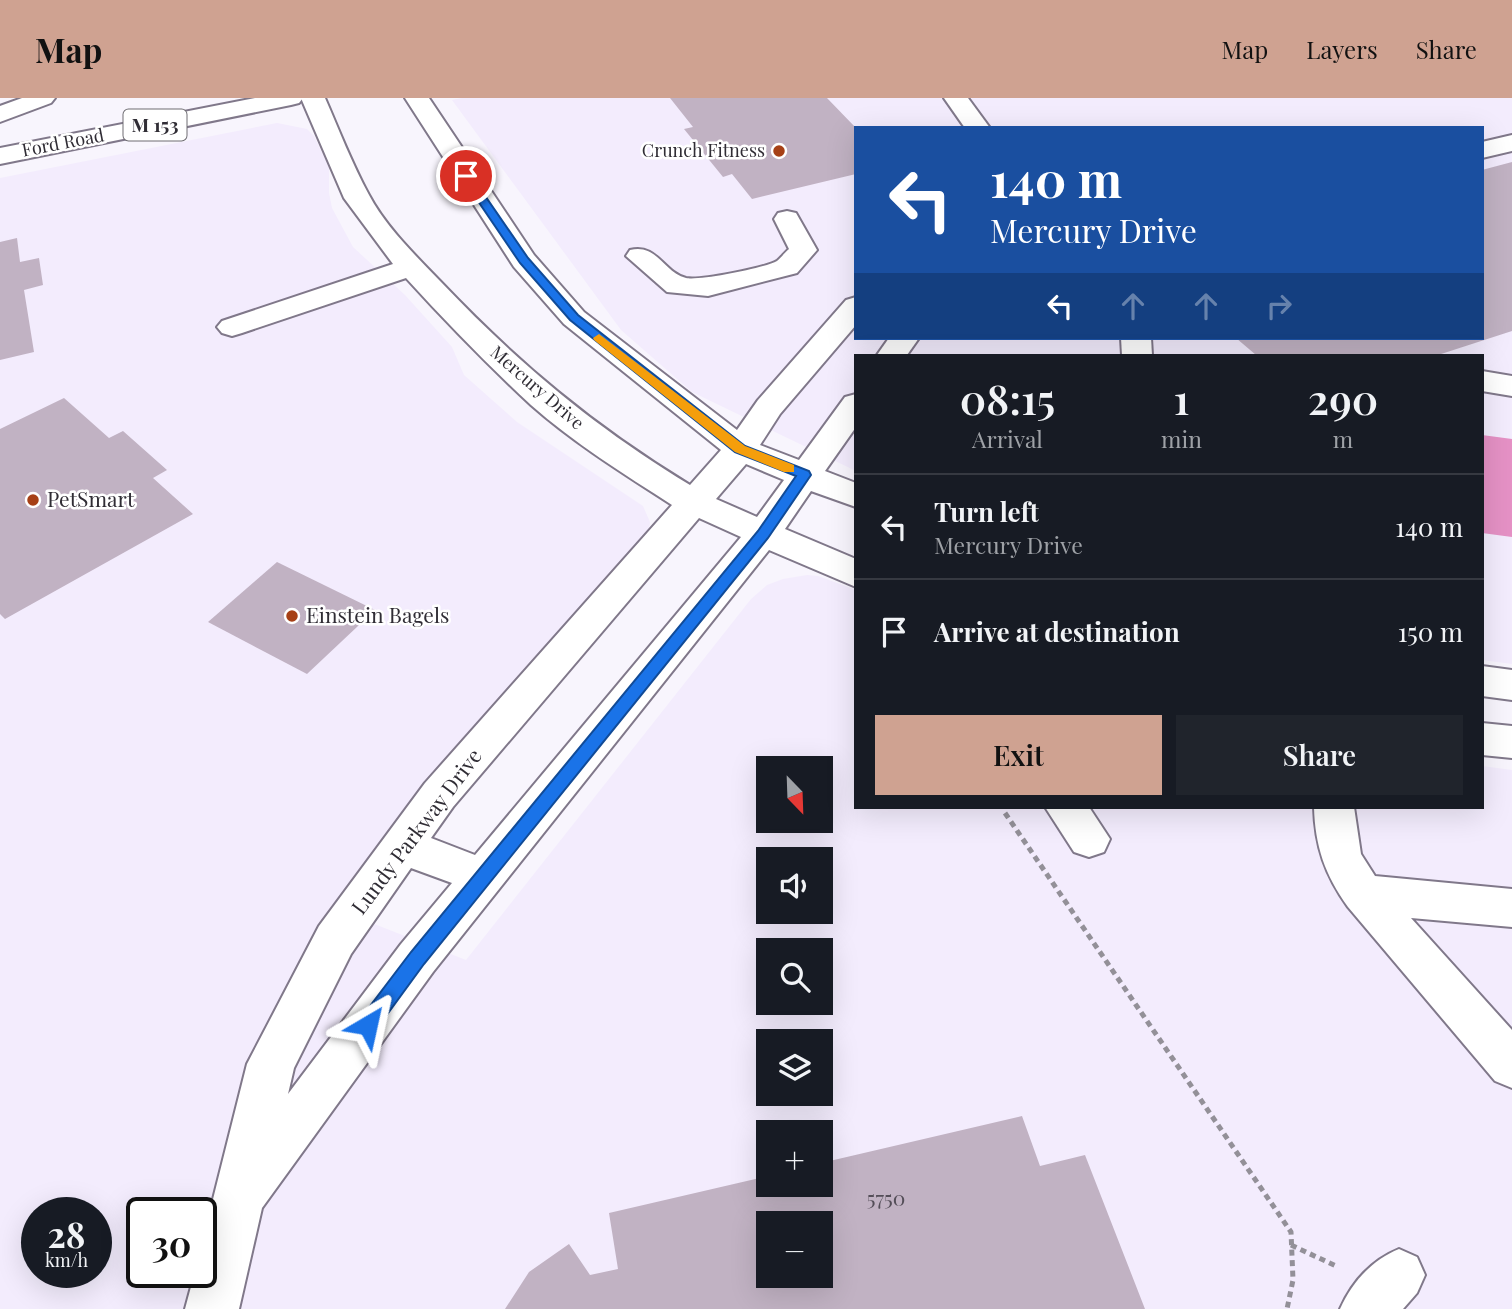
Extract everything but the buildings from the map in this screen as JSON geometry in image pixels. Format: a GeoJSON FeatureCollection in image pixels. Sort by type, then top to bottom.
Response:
{"type":"FeatureCollection","features":[{"type":"Feature","properties":{"kind":"street"},"geometry":{"type":"LineString","coordinates":[[0,103],[28,98]]}},
{"type":"Feature","properties":{"kind":"street"},"geometry":{"type":"LineString","coordinates":[[0,115],[43,98]]}},
{"type":"Feature","properties":{"kind":"street","name":"Ford Road"},"geometry":{"type":"LineString","coordinates":[[0,156],[291,98]]}},
{"type":"Feature","properties":{"kind":"street","name":"Mercury Drive"},"geometry":{"type":"LineString","coordinates":[[313,98],[357,198],[411,267],[544,399],[617,455],[693,502],[854,573]]}},
{"type":"Feature","properties":{"kind":"street"},"geometry":{"type":"LineString","coordinates":[[417,98],[524,261],[574,318],[740,449],[854,495]]}},
{"type":"Feature","properties":{"kind":"street"},"geometry":{"type":"LineString","coordinates":[[949,98],[953,126]]}},
{"type":"Feature","properties":{"kind":"street"},"geometry":{"type":"LineString","coordinates":[[956,98],[977,126]]}},
{"type":"Feature","properties":{"kind":"street"},"geometry":{"type":"LineString","coordinates":[[1484,150],[1512,143]]}},
{"type":"Feature","properties":{"kind":"street"},"geometry":{"type":"LineString","coordinates":[[640,256],[677,286],[708,287],[787,267],[803,250],[787,219]]}},
{"type":"Feature","properties":{"kind":"street"},"geometry":{"type":"LineString","coordinates":[[232,327],[411,267]]}},
{"type":"Feature","properties":{"kind":"street","name":"Lundy Parkway Drive"},"geometry":{"type":"LineString","coordinates":[[212,1309],[271,1065],[335,940],[439,795],[740,449],[769,407],[854,308]]}},
{"type":"Feature","properties":{"kind":"street"},"geometry":{"type":"LineString","coordinates":[[1484,381],[1512,386]]}},
{"type":"Feature","properties":{"kind":"street","name":"Lundy Parkway Drive"},"geometry":{"type":"LineString","coordinates":[[238,1202],[417,958],[763,534],[854,407]]}},
{"type":"Feature","properties":{"kind":"street"},"geometry":{"type":"LineString","coordinates":[[1484,681],[1512,685]]}},
{"type":"Feature","properties":{"kind":"street"},"geometry":{"type":"LineString","coordinates":[[1484,739],[1512,743]]}},
{"type":"Feature","properties":{"kind":"street"},"geometry":{"type":"LineString","coordinates":[[1066,809],[1089,839]]}},
{"type":"Feature","properties":{"kind":"street"},"geometry":{"type":"LineString","coordinates":[[1334,809],[1336,844],[1342,865],[1363,894],[1512,1065]]}},
{"type":"Feature","properties":{"kind":"street"},"geometry":{"type":"LineString","coordinates":[[403,846],[484,877]]}},
{"type":"Feature","properties":{"kind":"street"},"geometry":{"type":"LineString","coordinates":[[1363,894],[1512,908]]}},
{"type":"Feature","properties":{"kind":"path"},"geometry":{"type":"LineString","coordinates":[[1005,813],[1290,1231],[1293,1280],[1287,1309]]}},
{"type":"Feature","properties":{"kind":"path"},"geometry":{"type":"LineString","coordinates":[[1291,1245],[1336,1266]]}},
{"type":"Feature","properties":{"kind":"shaded area"},"geometry":{"type":"Polygon","coordinates":[[[1512,98],[1512,664],[1484,660],[1484,354],[854,354],[854,470],[692,392],[621,330],[452,100],[1512,98]]]}},
{"type":"Feature","properties":{"kind":"shaded area"},"geometry":{"type":"Polygon","coordinates":[[[277,123],[307,129],[314,136],[329,166],[332,208],[353,247],[405,295],[452,347],[464,375],[517,422],[643,506],[650,522],[648,537],[331,907],[466,960],[751,599],[767,585],[783,579],[818,576],[854,589],[854,809],[1484,809],[1484,766],[1512,770],[1512,1309],[0,1309],[0,178],[277,123]]]}},
{"type":"Feature","properties":{"kind":"shaded area"},"geometry":{"type":"Polygon","coordinates":[[[1484,435],[1512,439],[1512,537],[1484,533],[1484,435]]]}},
{"type":"Feature","properties":{"kind":"slow traffic"},"geometry":{"type":"LineString","coordinates":[[599,338],[740,449],[789,468]]}},
{"type":"Feature","properties":{"kind":"place","name":"Crunch Fitness"},"geometry":{"type":"Point","coordinates":[779,151]}},
{"type":"Feature","properties":{"kind":"place","name":"PetSmart"},"geometry":{"type":"Point","coordinates":[33,500]}},
{"type":"Feature","properties":{"kind":"place","name":"Einstein Bagels"},"geometry":{"type":"Point","coordinates":[292,616]}},
{"type":"Feature","properties":{"kind":"route"},"geometry":{"type":"LineString","coordinates":[[368,1025],[417,958],[763,534],[804,475],[740,449],[574,318],[524,261],[466,176]]}}]}
